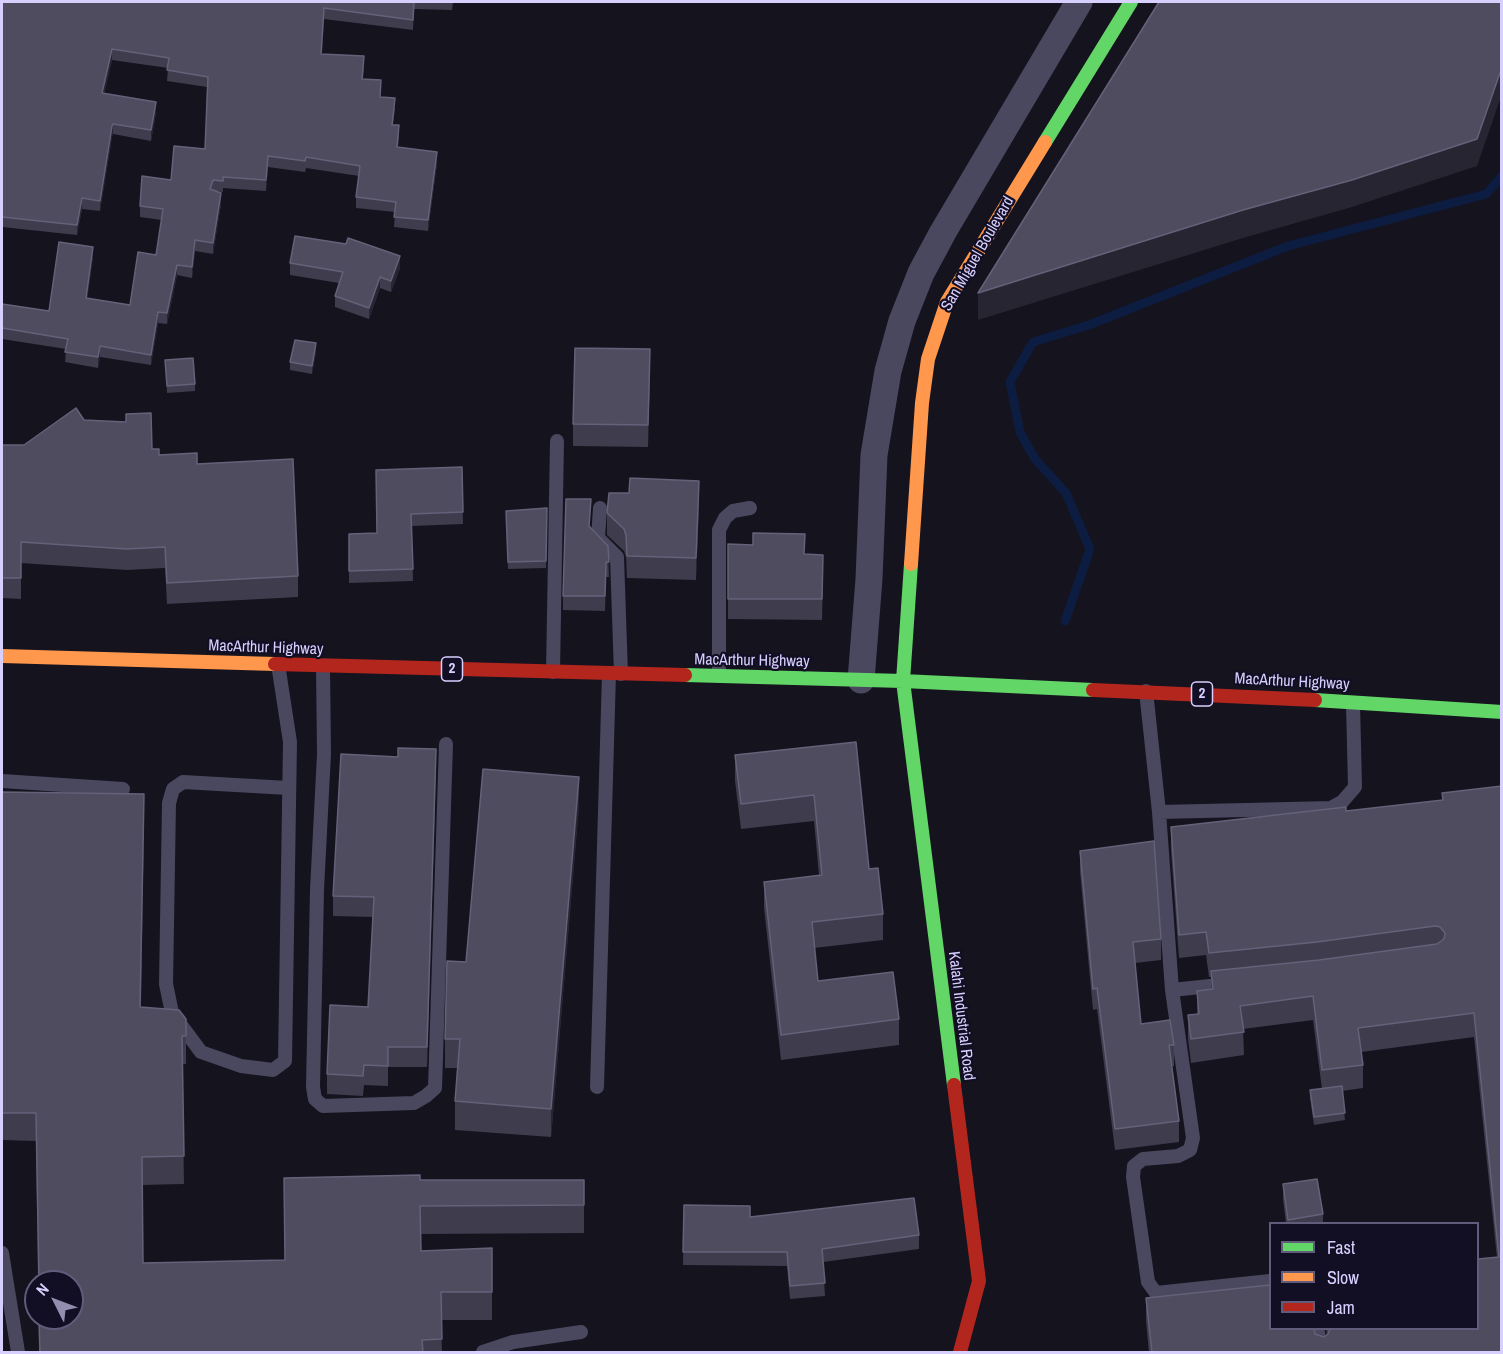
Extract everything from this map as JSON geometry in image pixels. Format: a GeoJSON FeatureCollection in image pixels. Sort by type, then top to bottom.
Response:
{"type":"FeatureCollection","features":[{"type":"Feature","properties":{"kind":"main road","name":"San Miguel Boulevard"},"geometry":{"type":"LineString","coordinates":[[903,681],[916,516],[919,435],[928,359],[947,302],[1131,2]]}},
{"type":"Feature","properties":{"kind":"main road","name":"MacArthur Highway"},"geometry":{"type":"LineString","coordinates":[[2,657],[903,681],[1146,691],[1502,712]]}},
{"type":"Feature","properties":{"kind":"main road","name":"Kalahi Industrial Road"},"geometry":{"type":"LineString","coordinates":[[903,681],[979,1281],[960,1353]]}},
{"type":"Feature","properties":{"kind":"street"},"geometry":{"type":"LineString","coordinates":[[861,680],[869,579],[874,455],[888,371],[902,321],[921,273],[943,232],[1079,2]]}},
{"type":"Feature","properties":{"kind":"street"},"geometry":{"type":"LineString","coordinates":[[1066,26],[1104,44]]}},
{"type":"Feature","properties":{"kind":"lane"},"geometry":{"type":"LineString","coordinates":[[553,672],[557,441]]}},
{"type":"Feature","properties":{"kind":"lane"},"geometry":{"type":"LineString","coordinates":[[597,1087],[615,674],[617,557],[598,538],[600,508]]}},
{"type":"Feature","properties":{"kind":"lane"},"geometry":{"type":"LineString","coordinates":[[719,677],[719,530],[724,518],[733,511],[750,508]]}},
{"type":"Feature","properties":{"kind":"lane"},"geometry":{"type":"LineString","coordinates":[[278,664],[290,742],[285,1061],[273,1070],[241,1066],[201,1052],[172,1013],[166,984],[169,803],[173,789],[183,782],[288,788]]}},
{"type":"Feature","properties":{"kind":"lane"},"geometry":{"type":"LineString","coordinates":[[322,666],[324,754],[317,890],[313,1087],[315,1099],[323,1106],[414,1103],[435,1088],[446,744]]}},
{"type":"Feature","properties":{"kind":"lane"},"geometry":{"type":"LineString","coordinates":[[1146,691],[1159,812],[1172,990],[1193,1138],[1190,1150],[1178,1156],[1143,1159],[1134,1166],[1132,1177],[1148,1282],[1156,1293],[1269,1281]]}},
{"type":"Feature","properties":{"kind":"lane"},"geometry":{"type":"LineString","coordinates":[[1159,812],[1331,808],[1354,787],[1353,702]]}},
{"type":"Feature","properties":{"kind":"lane"},"geometry":{"type":"LineString","coordinates":[[2,782],[123,789]]}},
{"type":"Feature","properties":{"kind":"lane"},"geometry":{"type":"LineString","coordinates":[[1172,990],[1239,984]]}},
{"type":"Feature","properties":{"kind":"lane"},"geometry":{"type":"LineString","coordinates":[[2,1253],[18,1353]]}},
{"type":"Feature","properties":{"kind":"lane"},"geometry":{"type":"LineString","coordinates":[[1317,1330],[1322,1353]]}},
{"type":"Feature","properties":{"kind":"lane"},"geometry":{"type":"LineString","coordinates":[[483,1353],[513,1342],[581,1332]]}},
{"type":"Feature","properties":{"kind":"building"},"geometry":{"type":"Polygon","coordinates":[[[2,2],[414,2],[413,20],[324,8],[321,54],[364,56],[362,79],[381,80],[380,97],[395,98],[392,125],[399,125],[397,147],[437,152],[428,220],[394,217],[396,202],[356,197],[360,166],[306,157],[305,161],[268,156],[266,180],[223,177],[223,181],[213,180],[210,189],[221,193],[213,243],[195,240],[192,267],[177,265],[167,313],[158,312],[151,355],[100,346],[98,357],[65,352],[68,339],[2,328],[2,304],[49,311],[59,242],[93,247],[86,298],[130,305],[138,252],[156,255],[163,209],[140,206],[142,176],[171,180],[174,146],[205,149],[208,77],[167,70],[169,58],[112,49],[102,93],[156,102],[151,130],[113,124],[100,201],[82,198],[77,225],[2,217],[2,2]]]}},
{"type":"Feature","properties":{"kind":"building"},"geometry":{"type":"Polygon","coordinates":[[[1159,2],[1502,2],[1502,67],[1477,139],[1352,180],[1243,210],[978,293],[1159,2]]]}},
{"type":"Feature","properties":{"kind":"building"},"geometry":{"type":"Polygon","coordinates":[[[295,236],[346,244],[348,238],[400,256],[391,281],[380,277],[369,308],[335,296],[343,272],[290,263],[295,236]]]}},
{"type":"Feature","properties":{"kind":"building"},"geometry":{"type":"Polygon","coordinates":[[[295,340],[316,343],[312,366],[290,362],[295,340]]]}},
{"type":"Feature","properties":{"kind":"building"},"geometry":{"type":"Polygon","coordinates":[[[575,348],[650,349],[648,425],[573,424],[575,348]]]}},
{"type":"Feature","properties":{"kind":"building"},"geometry":{"type":"Polygon","coordinates":[[[193,358],[195,384],[167,386],[165,360],[193,358]]]}},
{"type":"Feature","properties":{"kind":"building"},"geometry":{"type":"Polygon","coordinates":[[[76,408],[84,420],[126,422],[126,414],[151,413],[152,449],[159,449],[159,455],[197,453],[197,464],[293,459],[298,576],[167,583],[165,547],[127,549],[21,542],[21,578],[2,578],[2,445],[24,445],[76,408]]]}},
{"type":"Feature","properties":{"kind":"building"},"geometry":{"type":"Polygon","coordinates":[[[462,467],[463,512],[411,514],[413,569],[349,571],[349,534],[377,533],[376,470],[462,467]]]}},
{"type":"Feature","properties":{"kind":"building"},"geometry":{"type":"Polygon","coordinates":[[[630,478],[699,481],[696,558],[627,556],[624,529],[607,513],[609,493],[629,493],[630,478]]]}},
{"type":"Feature","properties":{"kind":"building"},"geometry":{"type":"Polygon","coordinates":[[[566,499],[591,499],[589,526],[608,546],[609,562],[606,562],[605,596],[563,596],[566,499]]]}},
{"type":"Feature","properties":{"kind":"building"},"geometry":{"type":"Polygon","coordinates":[[[547,508],[546,561],[508,562],[506,511],[547,508]]]}},
{"type":"Feature","properties":{"kind":"building"},"geometry":{"type":"Polygon","coordinates":[[[753,533],[805,534],[804,554],[823,555],[822,599],[728,599],[728,544],[753,545],[753,533]]]}},
{"type":"Feature","properties":{"kind":"building"},"geometry":{"type":"Polygon","coordinates":[[[856,742],[869,869],[878,868],[883,914],[812,922],[818,981],[893,972],[899,1019],[781,1035],[764,882],[822,875],[814,795],[741,804],[735,755],[856,742]]]}},
{"type":"Feature","properties":{"kind":"building"},"geometry":{"type":"Polygon","coordinates":[[[398,748],[436,749],[427,1047],[388,1047],[388,1066],[364,1065],[363,1076],[327,1074],[330,1005],[368,1007],[374,897],[333,896],[341,754],[398,757],[398,748]]]}},
{"type":"Feature","properties":{"kind":"building"},"geometry":{"type":"Polygon","coordinates":[[[483,769],[579,777],[551,1109],[455,1101],[460,1039],[445,1039],[447,961],[466,962],[483,769]]]}},
{"type":"Feature","properties":{"kind":"building"},"geometry":{"type":"Polygon","coordinates":[[[1502,786],[1502,1353],[1152,1353],[1146,1298],[1269,1285],[1269,1330],[1314,1330],[1315,1334],[1324,1337],[1330,1330],[1479,1330],[1479,1259],[1499,1257],[1474,1013],[1358,1028],[1363,1065],[1322,1070],[1313,996],[1240,1006],[1244,1032],[1191,1039],[1188,1015],[1199,1014],[1197,991],[1213,989],[1211,971],[1319,960],[1437,944],[1444,939],[1445,933],[1440,927],[1435,926],[1317,942],[1209,953],[1206,932],[1179,935],[1171,827],[1346,807],[1346,811],[1443,800],[1442,793],[1502,786]]]}},
{"type":"Feature","properties":{"kind":"building"},"geometry":{"type":"Polygon","coordinates":[[[2,792],[144,794],[140,1007],[179,1010],[186,1019],[186,1036],[182,1036],[184,1156],[142,1157],[143,1263],[285,1260],[284,1178],[420,1175],[420,1180],[584,1180],[584,1205],[420,1206],[421,1251],[492,1248],[492,1292],[441,1292],[442,1339],[422,1340],[423,1352],[40,1353],[39,1330],[84,1330],[84,1270],[39,1270],[36,1113],[2,1113],[2,792]]]}},
{"type":"Feature","properties":{"kind":"building"},"geometry":{"type":"Polygon","coordinates":[[[1154,841],[1161,939],[1133,942],[1141,1024],[1170,1020],[1174,1045],[1169,1045],[1179,1121],[1115,1129],[1097,988],[1093,989],[1080,851],[1154,841]]]}},
{"type":"Feature","properties":{"kind":"building"},"geometry":{"type":"Polygon","coordinates":[[[1342,1086],[1345,1113],[1314,1117],[1310,1090],[1342,1086]]]}},
{"type":"Feature","properties":{"kind":"building"},"geometry":{"type":"Polygon","coordinates":[[[1317,1179],[1323,1214],[1288,1220],[1283,1184],[1317,1179]]]}},
{"type":"Feature","properties":{"kind":"building"},"geometry":{"type":"Polygon","coordinates":[[[914,1198],[919,1235],[822,1249],[825,1283],[790,1286],[787,1252],[683,1252],[684,1205],[750,1206],[750,1217],[914,1198]]]}},
{"type":"Feature","properties":{"kind":"waterway"},"geometry":{"type":"LineString","coordinates":[[1065,621],[1090,549],[1066,493],[1035,459],[1020,432],[1010,382],[1033,342],[1089,325],[1288,246],[1486,194],[1502,176]]}},
{"type":"Feature","properties":{"kind":"traffic: fast"},"geometry":{"type":"LineString","coordinates":[[1045,142],[1131,2]]}},
{"type":"Feature","properties":{"kind":"traffic: fast"},"geometry":{"type":"LineString","coordinates":[[911,564],[903,681],[954,1085]]}},
{"type":"Feature","properties":{"kind":"traffic: fast"},"geometry":{"type":"LineString","coordinates":[[685,675],[903,681],[1093,690]]}},
{"type":"Feature","properties":{"kind":"traffic: fast"},"geometry":{"type":"LineString","coordinates":[[1315,700],[1502,712]]}},
{"type":"Feature","properties":{"kind":"traffic: slow"},"geometry":{"type":"LineString","coordinates":[[911,564],[922,403],[928,359],[947,302],[1045,142]]}},
{"type":"Feature","properties":{"kind":"traffic: slow"},"geometry":{"type":"LineString","coordinates":[[2,656],[275,664]]}},
{"type":"Feature","properties":{"kind":"traffic: jam"},"geometry":{"type":"LineString","coordinates":[[275,664],[685,675]]}},
{"type":"Feature","properties":{"kind":"traffic: jam"},"geometry":{"type":"LineString","coordinates":[[1093,690],[1315,700]]}},
{"type":"Feature","properties":{"kind":"traffic: jam"},"geometry":{"type":"LineString","coordinates":[[954,1085],[979,1281],[960,1352]]}}]}
